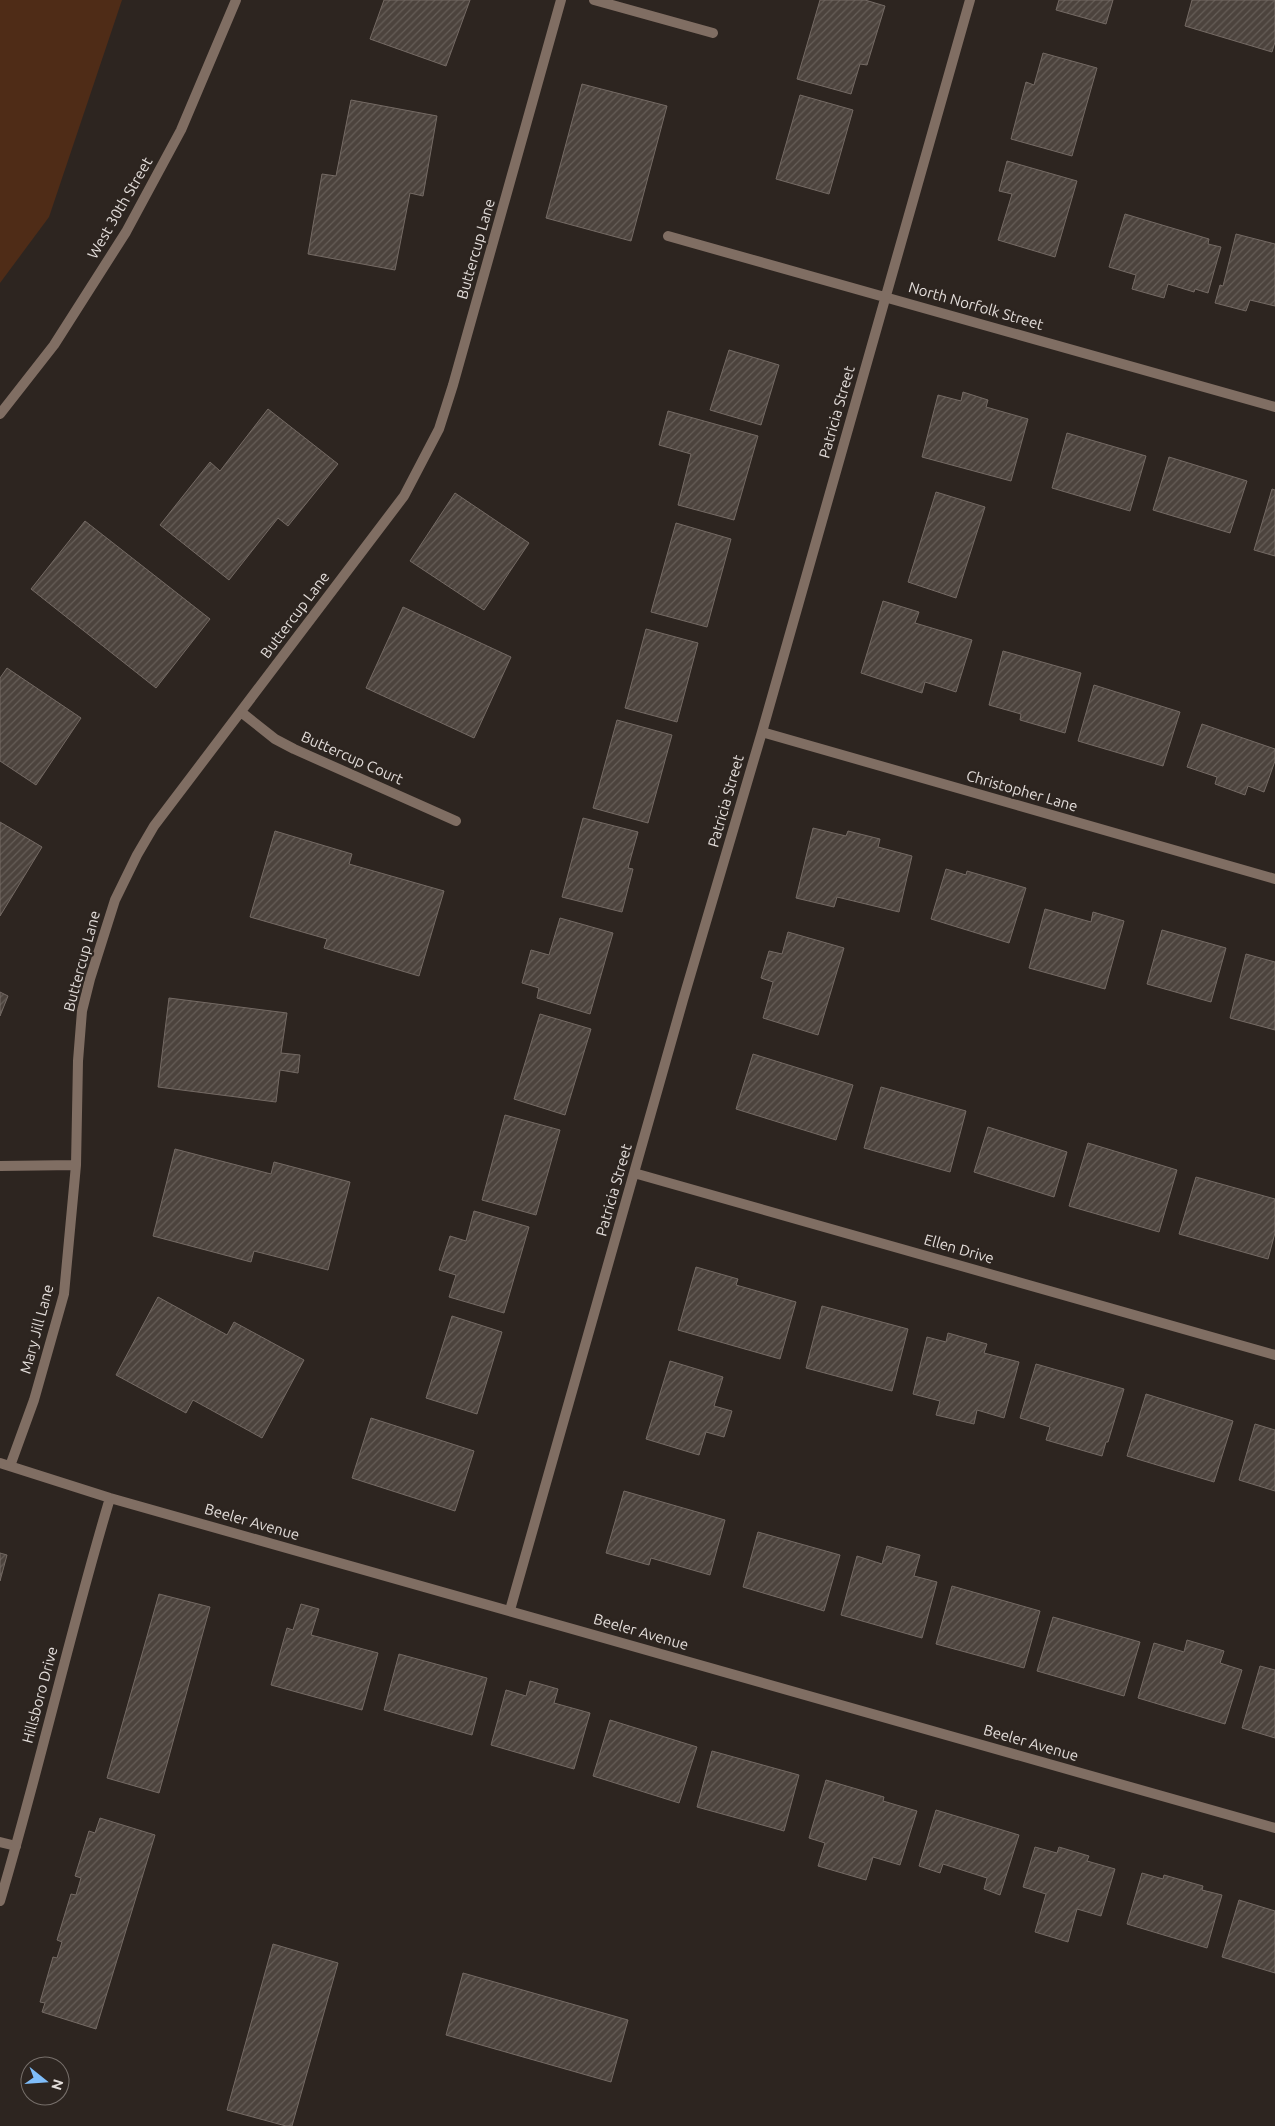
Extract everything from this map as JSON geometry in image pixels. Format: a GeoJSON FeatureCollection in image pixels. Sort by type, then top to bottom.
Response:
{"type":"FeatureCollection","features":[{"type":"Feature","properties":{"kind":"street","name":"West 30th Street"},"geometry":{"type":"LineString","coordinates":[[0,414],[54,345],[126,232],[181,130],[236,0]]}},
{"type":"Feature","properties":{"kind":"street","name":"Buttercup Lane"},"geometry":{"type":"LineString","coordinates":[[76,1164],[80,1028],[90,979],[115,900],[137,855],[154,826],[404,496],[439,429],[453,385],[560,0]]}},
{"type":"Feature","properties":{"kind":"street"},"geometry":{"type":"LineString","coordinates":[[594,0],[713,33]]}},
{"type":"Feature","properties":{"kind":"street","name":"Patricia Street"},"geometry":{"type":"LineString","coordinates":[[510,1610],[970,0]]}},
{"type":"Feature","properties":{"kind":"street","name":"North Norfolk Street"},"geometry":{"type":"LineString","coordinates":[[668,236],[1275,407]]}},
{"type":"Feature","properties":{"kind":"street","name":"Buttercup Court"},"geometry":{"type":"LineString","coordinates":[[241,712],[275,739],[294,749],[456,821]]}},
{"type":"Feature","properties":{"kind":"street","name":"Christopher Lane"},"geometry":{"type":"LineString","coordinates":[[762,732],[1275,879]]}},
{"type":"Feature","properties":{"kind":"street"},"geometry":{"type":"LineString","coordinates":[[0,1166],[76,1164]]}},
{"type":"Feature","properties":{"kind":"street","name":"Mary Jill Lane"},"geometry":{"type":"LineString","coordinates":[[5,1464],[34,1400],[64,1294],[76,1164]]}},
{"type":"Feature","properties":{"kind":"street","name":"Ellen Drive"},"geometry":{"type":"LineString","coordinates":[[634,1172],[1275,1355]]}},
{"type":"Feature","properties":{"kind":"street","name":"Beeler Avenue"},"geometry":{"type":"LineString","coordinates":[[5,1464],[110,1498],[1275,1828]]}},
{"type":"Feature","properties":{"kind":"street","name":"Hillsboro Drive"},"geometry":{"type":"LineString","coordinates":[[0,1901],[110,1498]]}},
{"type":"Feature","properties":{"kind":"street"},"geometry":{"type":"LineString","coordinates":[[0,1842],[16,1846]]}},
{"type":"Feature","properties":{"kind":"shaded area"},"geometry":{"type":"Polygon","coordinates":[[[0,0],[122,0],[49,217],[0,283],[0,0]]]}},
{"type":"Feature","properties":{"kind":"building"},"geometry":{"type":"Polygon","coordinates":[[[384,0],[470,0],[446,66],[370,39],[384,0]]]}},
{"type":"Feature","properties":{"kind":"building"},"geometry":{"type":"Polygon","coordinates":[[[820,0],[865,0],[885,6],[867,65],[860,64],[851,94],[797,79],[820,0]]]}},
{"type":"Feature","properties":{"kind":"building"},"geometry":{"type":"Polygon","coordinates":[[[1059,0],[1113,0],[1106,24],[1056,10],[1059,0]]]}},
{"type":"Feature","properties":{"kind":"building"},"geometry":{"type":"Polygon","coordinates":[[[1192,0],[1275,0],[1275,42],[1272,52],[1185,26],[1192,0]]]}},
{"type":"Feature","properties":{"kind":"building"},"geometry":{"type":"Polygon","coordinates":[[[1043,53],[1097,68],[1072,156],[1011,139],[1026,82],[1034,85],[1043,53]]]}},
{"type":"Feature","properties":{"kind":"building"},"geometry":{"type":"Polygon","coordinates":[[[582,84],[667,106],[631,241],[546,218],[582,84]]]}},
{"type":"Feature","properties":{"kind":"building"},"geometry":{"type":"Polygon","coordinates":[[[800,95],[853,110],[829,194],[776,179],[800,95]]]}},
{"type":"Feature","properties":{"kind":"building"},"geometry":{"type":"Polygon","coordinates":[[[351,100],[437,116],[423,196],[410,193],[395,270],[308,254],[322,174],[336,176],[351,100]]]}},
{"type":"Feature","properties":{"kind":"building"},"geometry":{"type":"Polygon","coordinates":[[[1007,161],[1077,181],[1055,257],[998,240],[1012,194],[999,191],[1007,161]]]}},
{"type":"Feature","properties":{"kind":"building"},"geometry":{"type":"Polygon","coordinates":[[[1125,214],[1209,239],[1208,244],[1221,247],[1208,293],[1195,289],[1194,292],[1168,284],[1164,298],[1132,289],[1136,275],[1109,267],[1125,214]]]}},
{"type":"Feature","properties":{"kind":"building"},"geometry":{"type":"Polygon","coordinates":[[[1236,234],[1275,244],[1275,306],[1250,300],[1246,311],[1215,303],[1220,285],[1223,286],[1236,234]]]}},
{"type":"Feature","properties":{"kind":"building"},"geometry":{"type":"Polygon","coordinates":[[[729,350],[779,365],[761,425],[710,410],[729,350]]]}},
{"type":"Feature","properties":{"kind":"building"},"geometry":{"type":"Polygon","coordinates":[[[963,392],[988,400],[986,407],[1028,419],[1011,481],[922,457],[938,395],[961,401],[963,392]]]}},
{"type":"Feature","properties":{"kind":"building"},"geometry":{"type":"Polygon","coordinates":[[[268,409],[338,464],[288,526],[278,518],[229,580],[160,525],[210,462],[220,471],[268,409]]]}},
{"type":"Feature","properties":{"kind":"building"},"geometry":{"type":"Polygon","coordinates":[[[668,411],[758,436],[734,520],[678,505],[691,454],[659,445],[668,411]]]}},
{"type":"Feature","properties":{"kind":"building"},"geometry":{"type":"Polygon","coordinates":[[[1067,433],[1146,456],[1130,511],[1052,488],[1067,433]]]}},
{"type":"Feature","properties":{"kind":"building"},"geometry":{"type":"Polygon","coordinates":[[[1169,457],[1247,481],[1230,533],[1153,510],[1169,457]]]}},
{"type":"Feature","properties":{"kind":"building"},"geometry":{"type":"Polygon","coordinates":[[[1272,489],[1275,490],[1275,556],[1254,550],[1272,489]]]}},
{"type":"Feature","properties":{"kind":"building"},"geometry":{"type":"Polygon","coordinates":[[[936,492],[985,507],[956,598],[908,582],[936,492]]]}},
{"type":"Feature","properties":{"kind":"building"},"geometry":{"type":"Polygon","coordinates":[[[455,493],[529,543],[484,610],[410,561],[455,493]]]}},
{"type":"Feature","properties":{"kind":"building"},"geometry":{"type":"Polygon","coordinates":[[[85,521],[210,619],[156,688],[31,589],[85,521]]]}},
{"type":"Feature","properties":{"kind":"building"},"geometry":{"type":"Polygon","coordinates":[[[676,523],[731,539],[707,627],[651,612],[676,523]]]}},
{"type":"Feature","properties":{"kind":"building"},"geometry":{"type":"Polygon","coordinates":[[[883,601],[919,612],[915,623],[972,640],[956,692],[925,682],[922,693],[861,673],[883,601]]]}},
{"type":"Feature","properties":{"kind":"building"},"geometry":{"type":"Polygon","coordinates":[[[403,607],[511,657],[474,738],[366,688],[403,607]]]}},
{"type":"Feature","properties":{"kind":"building"},"geometry":{"type":"Polygon","coordinates":[[[646,629],[698,643],[677,722],[625,708],[646,629]]]}},
{"type":"Feature","properties":{"kind":"building"},"geometry":{"type":"Polygon","coordinates":[[[1003,651],[1081,673],[1065,733],[1020,720],[1021,714],[989,705],[1003,651]]]}},
{"type":"Feature","properties":{"kind":"building"},"geometry":{"type":"Polygon","coordinates":[[[7,668],[81,718],[36,785],[0,761],[0,678],[7,668]]]}},
{"type":"Feature","properties":{"kind":"building"},"geometry":{"type":"Polygon","coordinates":[[[1094,685],[1180,712],[1163,766],[1078,741],[1094,685]]]}},
{"type":"Feature","properties":{"kind":"building"},"geometry":{"type":"Polygon","coordinates":[[[617,720],[672,735],[648,823],[593,808],[617,720]]]}},
{"type":"Feature","properties":{"kind":"building"},"geometry":{"type":"Polygon","coordinates":[[[1202,724],[1275,749],[1275,761],[1264,792],[1248,786],[1245,795],[1215,784],[1217,777],[1187,767],[1202,724]]]}},
{"type":"Feature","properties":{"kind":"building"},"geometry":{"type":"Polygon","coordinates":[[[583,818],[638,832],[628,868],[633,869],[622,912],[562,897],[583,818]]]}},
{"type":"Feature","properties":{"kind":"building"},"geometry":{"type":"Polygon","coordinates":[[[0,822],[42,847],[0,916],[0,822]]]}},
{"type":"Feature","properties":{"kind":"building"},"geometry":{"type":"Polygon","coordinates":[[[813,828],[846,836],[848,831],[880,839],[878,847],[912,856],[899,912],[837,897],[834,907],[796,898],[813,828]]]}},
{"type":"Feature","properties":{"kind":"building"},"geometry":{"type":"Polygon","coordinates":[[[275,831],[352,854],[349,864],[444,891],[419,976],[324,948],[327,939],[250,917],[275,831]]]}},
{"type":"Feature","properties":{"kind":"building"},"geometry":{"type":"Polygon","coordinates":[[[946,869],[966,875],[967,871],[1026,888],[1009,943],[931,919],[946,869]]]}},
{"type":"Feature","properties":{"kind":"building"},"geometry":{"type":"Polygon","coordinates":[[[1045,909],[1091,922],[1093,912],[1124,921],[1105,989],[1029,968],[1045,909]]]}},
{"type":"Feature","properties":{"kind":"building"},"geometry":{"type":"Polygon","coordinates":[[[560,918],[613,933],[590,1014],[537,998],[539,988],[522,983],[531,950],[549,955],[560,918]]]}},
{"type":"Feature","properties":{"kind":"building"},"geometry":{"type":"Polygon","coordinates":[[[1162,930],[1226,948],[1211,1002],[1147,984],[1162,930]]]}},
{"type":"Feature","properties":{"kind":"building"},"geometry":{"type":"Polygon","coordinates":[[[788,932],[844,948],[818,1035],[763,1018],[773,982],[761,978],[769,951],[782,954],[788,932]]]}},
{"type":"Feature","properties":{"kind":"building"},"geometry":{"type":"Polygon","coordinates":[[[1246,954],[1275,962],[1275,1030],[1230,1018],[1246,954]]]}},
{"type":"Feature","properties":{"kind":"building"},"geometry":{"type":"Polygon","coordinates":[[[0,992],[8,996],[0,1016],[0,992]]]}},
{"type":"Feature","properties":{"kind":"building"},"geometry":{"type":"Polygon","coordinates":[[[169,998],[287,1013],[281,1053],[300,1055],[298,1073],[280,1070],[276,1102],[158,1087],[169,998]]]}},
{"type":"Feature","properties":{"kind":"building"},"geometry":{"type":"Polygon","coordinates":[[[540,1014],[591,1029],[565,1115],[514,1099],[540,1014]]]}},
{"type":"Feature","properties":{"kind":"building"},"geometry":{"type":"Polygon","coordinates":[[[753,1054],[853,1085],[836,1140],[736,1109],[753,1054]]]}},
{"type":"Feature","properties":{"kind":"building"},"geometry":{"type":"Polygon","coordinates":[[[881,1087],[966,1111],[950,1172],[864,1148],[881,1087]]]}},
{"type":"Feature","properties":{"kind":"building"},"geometry":{"type":"Polygon","coordinates":[[[505,1115],[560,1130],[536,1215],[482,1200],[505,1115]]]}},
{"type":"Feature","properties":{"kind":"building"},"geometry":{"type":"Polygon","coordinates":[[[988,1127],[1067,1152],[1054,1197],[974,1172],[988,1127]]]}},
{"type":"Feature","properties":{"kind":"building"},"geometry":{"type":"Polygon","coordinates":[[[1088,1143],[1177,1170],[1159,1232],[1069,1206],[1088,1143]]]}},
{"type":"Feature","properties":{"kind":"building"},"geometry":{"type":"Polygon","coordinates":[[[175,1149],[271,1174],[274,1162],[350,1182],[328,1270],[254,1251],[251,1262],[153,1236],[175,1149]]]}},
{"type":"Feature","properties":{"kind":"building"},"geometry":{"type":"Polygon","coordinates":[[[1196,1177],[1275,1199],[1275,1233],[1268,1259],[1179,1234],[1196,1177]]]}},
{"type":"Feature","properties":{"kind":"building"},"geometry":{"type":"Polygon","coordinates":[[[474,1211],[529,1227],[504,1313],[449,1297],[456,1275],[439,1270],[450,1236],[466,1241],[474,1211]]]}},
{"type":"Feature","properties":{"kind":"building"},"geometry":{"type":"Polygon","coordinates":[[[696,1267],[738,1279],[736,1285],[796,1302],[780,1359],[678,1330],[696,1267]]]}},
{"type":"Feature","properties":{"kind":"building"},"geometry":{"type":"Polygon","coordinates":[[[158,1297],[227,1335],[234,1322],[304,1360],[262,1438],[193,1400],[186,1413],[116,1375],[158,1297]]]}},
{"type":"Feature","properties":{"kind":"building"},"geometry":{"type":"Polygon","coordinates":[[[822,1306],[908,1329],[892,1391],[806,1368],[822,1306]]]}},
{"type":"Feature","properties":{"kind":"building"},"geometry":{"type":"Polygon","coordinates":[[[452,1316],[502,1332],[477,1414],[426,1398],[452,1316]]]}},
{"type":"Feature","properties":{"kind":"building"},"geometry":{"type":"Polygon","coordinates":[[[948,1333],[987,1344],[984,1353],[1019,1362],[1004,1418],[977,1410],[974,1424],[936,1415],[940,1401],[913,1394],[927,1337],[946,1342],[948,1333]]]}},
{"type":"Feature","properties":{"kind":"building"},"geometry":{"type":"Polygon","coordinates":[[[670,1361],[723,1377],[714,1406],[732,1411],[724,1437],[706,1432],[699,1455],[646,1439],[670,1361]]]}},
{"type":"Feature","properties":{"kind":"building"},"geometry":{"type":"Polygon","coordinates":[[[1036,1364],[1124,1389],[1102,1456],[1046,1440],[1050,1427],[1020,1418],[1036,1364]]]}},
{"type":"Feature","properties":{"kind":"building"},"geometry":{"type":"Polygon","coordinates":[[[1146,1394],[1233,1421],[1214,1482],[1127,1456],[1146,1394]]]}},
{"type":"Feature","properties":{"kind":"building"},"geometry":{"type":"Polygon","coordinates":[[[371,1418],[474,1451],[455,1511],[352,1478],[371,1418]]]}},
{"type":"Feature","properties":{"kind":"building"},"geometry":{"type":"Polygon","coordinates":[[[1255,1424],[1275,1430],[1275,1491],[1239,1480],[1255,1424]]]}},
{"type":"Feature","properties":{"kind":"building"},"geometry":{"type":"Polygon","coordinates":[[[624,1491],[725,1520],[710,1575],[651,1558],[649,1565],[606,1553],[624,1491]]]}},
{"type":"Feature","properties":{"kind":"building"},"geometry":{"type":"Polygon","coordinates":[[[758,1532],[840,1555],[824,1611],[743,1587],[758,1532]]]}},
{"type":"Feature","properties":{"kind":"building"},"geometry":{"type":"Polygon","coordinates":[[[887,1546],[920,1555],[914,1576],[937,1582],[922,1638],[841,1615],[857,1556],[882,1564],[887,1546]]]}},
{"type":"Feature","properties":{"kind":"building"},"geometry":{"type":"Polygon","coordinates":[[[0,1553],[7,1555],[0,1581],[0,1553]]]}},
{"type":"Feature","properties":{"kind":"building"},"geometry":{"type":"Polygon","coordinates":[[[952,1586],[1040,1611],[1024,1668],[936,1644],[952,1586]]]}},
{"type":"Feature","properties":{"kind":"building"},"geometry":{"type":"Polygon","coordinates":[[[159,1594],[210,1607],[159,1793],[107,1778],[159,1594]]]}},
{"type":"Feature","properties":{"kind":"building"},"geometry":{"type":"Polygon","coordinates":[[[301,1604],[319,1609],[311,1635],[378,1653],[362,1710],[271,1685],[287,1628],[293,1630],[301,1604]]]}},
{"type":"Feature","properties":{"kind":"building"},"geometry":{"type":"Polygon","coordinates":[[[1053,1617],[1140,1642],[1124,1696],[1037,1671],[1053,1617]]]}},
{"type":"Feature","properties":{"kind":"building"},"geometry":{"type":"Polygon","coordinates":[[[1187,1640],[1224,1651],[1220,1663],[1242,1670],[1225,1724],[1138,1698],[1154,1643],[1184,1652],[1187,1640]]]}},
{"type":"Feature","properties":{"kind":"building"},"geometry":{"type":"Polygon","coordinates":[[[399,1654],[487,1678],[472,1735],[384,1710],[399,1654]]]}},
{"type":"Feature","properties":{"kind":"building"},"geometry":{"type":"Polygon","coordinates":[[[1260,1666],[1275,1670],[1275,1738],[1242,1728],[1260,1666]]]}},
{"type":"Feature","properties":{"kind":"building"},"geometry":{"type":"Polygon","coordinates":[[[530,1681],[558,1689],[554,1703],[590,1713],[574,1769],[491,1745],[506,1690],[526,1696],[530,1681]]]}},
{"type":"Feature","properties":{"kind":"building"},"geometry":{"type":"Polygon","coordinates":[[[610,1720],[697,1747],[679,1803],[593,1776],[610,1720]]]}},
{"type":"Feature","properties":{"kind":"building"},"geometry":{"type":"Polygon","coordinates":[[[712,1751],[799,1775],[784,1831],[697,1807],[712,1751]]]}},
{"type":"Feature","properties":{"kind":"building"},"geometry":{"type":"Polygon","coordinates":[[[826,1780],[884,1797],[883,1801],[917,1811],[900,1865],[873,1857],[866,1880],[818,1866],[825,1843],[809,1838],[826,1780]]]}},
{"type":"Feature","properties":{"kind":"building"},"geometry":{"type":"Polygon","coordinates":[[[936,1810],[1019,1835],[1000,1895],[984,1889],[987,1878],[943,1864],[940,1873],[919,1866],[936,1810]]]}},
{"type":"Feature","properties":{"kind":"building"},"geometry":{"type":"Polygon","coordinates":[[[100,1818],[155,1835],[96,2029],[42,2012],[45,2003],[40,2002],[53,1957],[57,1958],[62,1942],[57,1940],[71,1894],[76,1895],[81,1878],[75,1876],[89,1831],[95,1833],[100,1818]]]}},
{"type":"Feature","properties":{"kind":"building"},"geometry":{"type":"Polygon","coordinates":[[[1035,1847],[1057,1853],[1059,1847],[1089,1856],[1087,1861],[1115,1869],[1101,1916],[1077,1909],[1068,1942],[1035,1932],[1046,1894],[1023,1887],[1035,1847]]]}},
{"type":"Feature","properties":{"kind":"building"},"geometry":{"type":"Polygon","coordinates":[[[1142,1873],[1163,1879],[1164,1875],[1203,1886],[1202,1890],[1222,1895],[1207,1948],[1127,1924],[1142,1873]]]}},
{"type":"Feature","properties":{"kind":"building"},"geometry":{"type":"Polygon","coordinates":[[[1239,1900],[1275,1911],[1275,1973],[1222,1957],[1239,1900]]]}},
{"type":"Feature","properties":{"kind":"building"},"geometry":{"type":"Polygon","coordinates":[[[273,1944],[338,1963],[292,2126],[227,2110],[273,1944]]]}},
{"type":"Feature","properties":{"kind":"building"},"geometry":{"type":"Polygon","coordinates":[[[463,1973],[628,2020],[611,2082],[446,2035],[463,1973]]]}}]}
